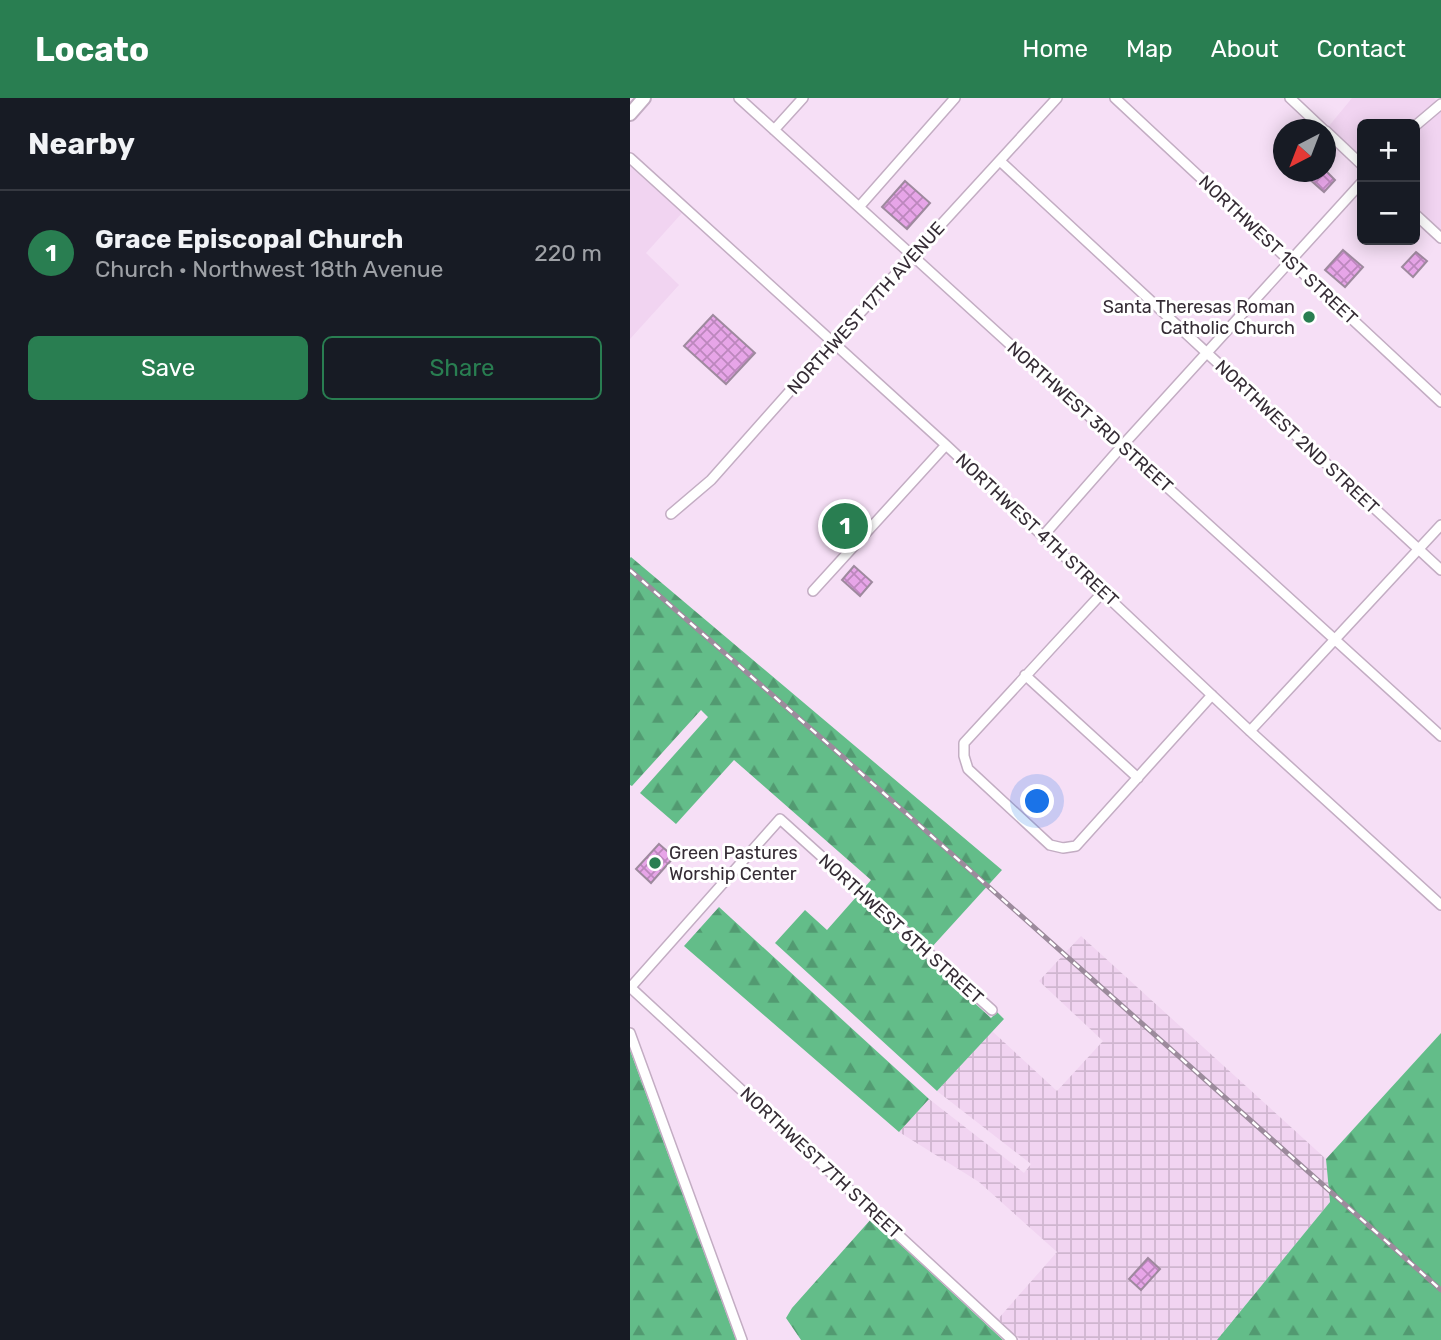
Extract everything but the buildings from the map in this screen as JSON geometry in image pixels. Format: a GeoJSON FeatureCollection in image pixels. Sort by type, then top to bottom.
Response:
{"type":"FeatureCollection","features":[{"type":"Feature","properties":{"kind":"main road"},"geometry":{"type":"LineString","coordinates":[[630,114],[644,98]]}},
{"type":"Feature","properties":{"kind":"street","name":"NORTHWEST 3RD STREET"},"geometry":{"type":"LineString","coordinates":[[739,98],[1441,736]]}},
{"type":"Feature","properties":{"kind":"street"},"geometry":{"type":"LineString","coordinates":[[774,130],[803,98]]}},
{"type":"Feature","properties":{"kind":"street"},"geometry":{"type":"LineString","coordinates":[[859,207],[956,98]]}},
{"type":"Feature","properties":{"kind":"street","name":"NORTHWEST 17TH AVENUE"},"geometry":{"type":"LineString","coordinates":[[671,514],[711,480],[1057,98]]}},
{"type":"Feature","properties":{"kind":"street","name":"NORTHWEST 1ST STREET"},"geometry":{"type":"LineString","coordinates":[[1115,98],[1441,402]]}},
{"type":"Feature","properties":{"kind":"street"},"geometry":{"type":"LineString","coordinates":[[1290,98],[1313,119]]}},
{"type":"Feature","properties":{"kind":"street"},"geometry":{"type":"LineString","coordinates":[[1420,122],[1441,104]]}},
{"type":"Feature","properties":{"kind":"street"},"geometry":{"type":"LineString","coordinates":[[1336,140],[1357,160]]}},
{"type":"Feature","properties":{"kind":"street","name":"NORTHWEST 4TH STREET"},"geometry":{"type":"LineString","coordinates":[[630,158],[946,445],[1250,731],[1441,905]]}},
{"type":"Feature","properties":{"kind":"street","name":"NORTHWEST 2ND STREET"},"geometry":{"type":"LineString","coordinates":[[1000,161],[1441,570]]}},
{"type":"Feature","properties":{"kind":"street"},"geometry":{"type":"LineString","coordinates":[[1043,536],[1357,187]]}},
{"type":"Feature","properties":{"kind":"street"},"geometry":{"type":"LineString","coordinates":[[1420,219],[1441,238]]}},
{"type":"Feature","properties":{"kind":"street"},"geometry":{"type":"LineString","coordinates":[[813,591],[946,445]]}},
{"type":"Feature","properties":{"kind":"street"},"geometry":{"type":"LineString","coordinates":[[1250,731],[1441,525]]}},
{"type":"Feature","properties":{"kind":"street"},"geometry":{"type":"LineString","coordinates":[[1103,592],[964,743],[968,769],[1051,845],[1063,848],[1076,846],[1212,695]]}},
{"type":"Feature","properties":{"kind":"street"},"geometry":{"type":"LineString","coordinates":[[1025,675],[1138,778]]}},
{"type":"Feature","properties":{"kind":"street","name":"NORTHWEST 6TH STREET"},"geometry":{"type":"LineString","coordinates":[[630,987],[780,818],[992,1010]]}},
{"type":"Feature","properties":{"kind":"street","name":"NORTHWEST 7TH STREET"},"geometry":{"type":"LineString","coordinates":[[630,987],[1012,1340]]}},
{"type":"Feature","properties":{"kind":"street"},"geometry":{"type":"LineString","coordinates":[[630,1034],[742,1340]]}},
{"type":"Feature","properties":{"kind":"shaded area"},"geometry":{"type":"Polygon","coordinates":[[[1352,98],[1434,98],[1437,101],[1416,119],[1357,119],[1357,152],[1336,133],[1335,119],[1352,98]]]}},
{"type":"Feature","properties":{"kind":"shaded area"},"geometry":{"type":"Polygon","coordinates":[[[1441,111],[1441,230],[1420,210],[1420,130],[1441,111]]]}},
{"type":"Feature","properties":{"kind":"shaded area"},"geometry":{"type":"Polygon","coordinates":[[[630,166],[682,213],[646,253],[679,285],[630,339],[630,166]]]}},
{"type":"Feature","properties":{"kind":"shaded area"},"geometry":{"type":"Polygon","coordinates":[[[1081,936],[1326,1159],[1330,1202],[1217,1340],[1021,1340],[998,1319],[1057,1252],[979,1182],[899,1132],[929,1099],[1024,1173],[1031,1164],[937,1091],[992,1031],[1057,1091],[1103,1041],[1039,981],[1081,936]]]}},
{"type":"Feature","properties":{"kind":"green space"},"geometry":{"type":"Polygon","coordinates":[[[631,557],[1002,870],[931,948],[865,887],[871,880],[734,760],[676,824],[640,793],[708,717],[701,710],[632,786],[630,785],[631,557]]]}},
{"type":"Feature","properties":{"kind":"green space"},"geometry":{"type":"Polygon","coordinates":[[[857,896],[991,1018],[997,1012],[1004,1019],[937,1091],[775,943],[805,910],[827,930],[857,896]]]}},
{"type":"Feature","properties":{"kind":"green space"},"geometry":{"type":"Polygon","coordinates":[[[719,907],[929,1099],[899,1132],[684,946],[719,907]]]}},
{"type":"Feature","properties":{"kind":"green space"},"geometry":{"type":"Polygon","coordinates":[[[1441,1033],[1441,1340],[1217,1340],[1330,1202],[1326,1159],[1441,1033]]]}},
{"type":"Feature","properties":{"kind":"green space"},"geometry":{"type":"Polygon","coordinates":[[[630,1050],[736,1340],[630,1340],[630,1050]]]}},
{"type":"Feature","properties":{"kind":"green space"},"geometry":{"type":"Polygon","coordinates":[[[872,1218],[1003,1340],[801,1340],[786,1318],[872,1218]]]}},
{"type":"Feature","properties":{"kind":"railway"},"geometry":{"type":"LineString","coordinates":[[630,570],[1441,1290]]}},
{"type":"Feature","properties":{"kind":"place","name":"Santa Theresas Roman Catholic Church"},"geometry":{"type":"Point","coordinates":[1309,317]}},
{"type":"Feature","properties":{"kind":"place","name":"Grace Episcopal Church"},"geometry":{"type":"Point","coordinates":[845,526]}},
{"type":"Feature","properties":{"kind":"place","name":"Green Pastures Worship Center"},"geometry":{"type":"Point","coordinates":[655,863]}}]}
